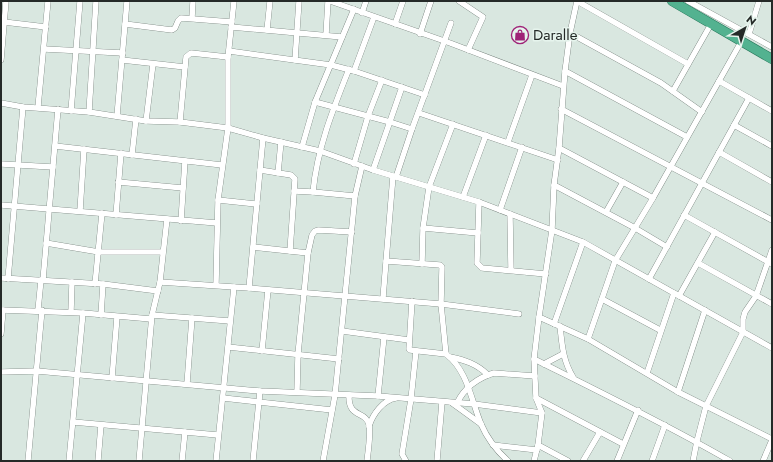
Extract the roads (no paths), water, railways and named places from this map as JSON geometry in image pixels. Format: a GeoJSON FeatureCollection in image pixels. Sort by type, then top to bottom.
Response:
{"type":"FeatureCollection","features":[{"type":"Feature","properties":{"kind":"highway"},"geometry":{"type":"LineString","coordinates":[[672,1],[772,59]]}},
{"type":"Feature","properties":{"kind":"street"},"geometry":{"type":"LineString","coordinates":[[1,60],[6,1]]}},
{"type":"Feature","properties":{"kind":"street"},"geometry":{"type":"LineString","coordinates":[[38,107],[48,1]]}},
{"type":"Feature","properties":{"kind":"street"},"geometry":{"type":"LineString","coordinates":[[71,111],[80,1]]}},
{"type":"Feature","properties":{"kind":"street"},"geometry":{"type":"LineString","coordinates":[[88,112],[96,1]]}},
{"type":"Feature","properties":{"kind":"street"},"geometry":{"type":"LineString","coordinates":[[117,116],[128,1]]}},
{"type":"Feature","properties":{"kind":"street"},"geometry":{"type":"LineString","coordinates":[[192,18],[193,1]]}},
{"type":"Feature","properties":{"kind":"street"},"geometry":{"type":"LineString","coordinates":[[216,285],[218,200],[228,128],[229,54],[234,1]]}},
{"type":"Feature","properties":{"kind":"street"},"geometry":{"type":"LineString","coordinates":[[267,30],[270,1]]}},
{"type":"Feature","properties":{"kind":"street"},"geometry":{"type":"LineString","coordinates":[[295,60],[299,1]]}},
{"type":"Feature","properties":{"kind":"street"},"geometry":{"type":"LineString","coordinates":[[326,35],[329,1],[468,50],[563,86]]}},
{"type":"Feature","properties":{"kind":"street"},"geometry":{"type":"LineString","coordinates":[[362,13],[366,1]]}},
{"type":"Feature","properties":{"kind":"street"},"geometry":{"type":"LineString","coordinates":[[395,24],[403,1]]}},
{"type":"Feature","properties":{"kind":"street"},"geometry":{"type":"LineString","coordinates":[[420,34],[431,1]]}},
{"type":"Feature","properties":{"kind":"street"},"geometry":{"type":"LineString","coordinates":[[459,1],[483,16],[468,50]]}},
{"type":"Feature","properties":{"kind":"street"},"geometry":{"type":"LineString","coordinates":[[534,461],[538,448],[542,413],[536,398],[534,359],[552,230],[554,186],[558,160],[563,86],[570,33],[577,1],[688,64]]}},
{"type":"Feature","properties":{"kind":"street"},"geometry":{"type":"LineString","coordinates":[[688,1],[772,47]]}},
{"type":"Feature","properties":{"kind":"street"},"geometry":{"type":"LineString","coordinates":[[749,34],[759,1]]}},
{"type":"Feature","properties":{"kind":"street"},"geometry":{"type":"LineString","coordinates":[[302,147],[315,102],[324,78],[331,65],[354,9]]}},
{"type":"Feature","properties":{"kind":"street"},"geometry":{"type":"LineString","coordinates":[[313,192],[320,151],[333,108],[352,70],[374,17]]}},
{"type":"Feature","properties":{"kind":"street"},"geometry":{"type":"LineString","coordinates":[[125,24],[172,30],[176,28],[179,19],[192,18],[267,30],[342,37]]}},
{"type":"Feature","properties":{"kind":"street"},"geometry":{"type":"LineString","coordinates":[[4,22],[46,27]]}},
{"type":"Feature","properties":{"kind":"street"},"geometry":{"type":"LineString","coordinates":[[383,298],[394,176],[451,23]]}},
{"type":"Feature","properties":{"kind":"street"},"geometry":{"type":"LineString","coordinates":[[673,91],[711,24]]}},
{"type":"Feature","properties":{"kind":"street"},"geometry":{"type":"LineString","coordinates":[[570,33],[673,91],[702,112]]}},
{"type":"Feature","properties":{"kind":"street"},"geometry":{"type":"LineString","coordinates":[[588,339],[615,261],[671,167],[741,42]]}},
{"type":"Feature","properties":{"kind":"street"},"geometry":{"type":"LineString","coordinates":[[44,49],[123,53]]}},
{"type":"Feature","properties":{"kind":"street"},"geometry":{"type":"LineString","coordinates":[[180,122],[186,58],[191,53],[229,54],[331,65],[352,70],[425,95]]}},
{"type":"Feature","properties":{"kind":"street"},"geometry":{"type":"LineString","coordinates":[[122,60],[185,67]]}},
{"type":"Feature","properties":{"kind":"street"},"geometry":{"type":"LineString","coordinates":[[146,121],[153,64]]}},
{"type":"Feature","properties":{"kind":"street"},"geometry":{"type":"LineString","coordinates":[[565,71],[687,137]]}},
{"type":"Feature","properties":{"kind":"street"},"geometry":{"type":"LineString","coordinates":[[508,142],[532,74]]}},
{"type":"Feature","properties":{"kind":"street"},"geometry":{"type":"LineString","coordinates":[[354,164],[368,116],[382,80]]}},
{"type":"Feature","properties":{"kind":"street"},"geometry":{"type":"LineString","coordinates":[[719,81],[772,111]]}},
{"type":"Feature","properties":{"kind":"street"},"geometry":{"type":"LineString","coordinates":[[373,170],[402,87]]}},
{"type":"Feature","properties":{"kind":"street"},"geometry":{"type":"LineString","coordinates":[[649,279],[749,98]]}},
{"type":"Feature","properties":{"kind":"street"},"geometry":{"type":"LineString","coordinates":[[315,102],[412,129]]}},
{"type":"Feature","properties":{"kind":"street"},"geometry":{"type":"LineString","coordinates":[[1,103],[23,107],[88,112],[146,121],[180,122],[228,128],[263,138],[320,151],[354,164],[479,202],[583,242],[772,348]]}},
{"type":"Feature","properties":{"kind":"street"},"geometry":{"type":"LineString","coordinates":[[8,279],[23,107]]}},
{"type":"Feature","properties":{"kind":"street"},"geometry":{"type":"LineString","coordinates":[[561,108],[772,220]]}},
{"type":"Feature","properties":{"kind":"street"},"geometry":{"type":"LineString","coordinates":[[28,461],[37,371],[42,280],[58,109]]}},
{"type":"Feature","properties":{"kind":"street"},"geometry":{"type":"LineString","coordinates":[[419,112],[558,160]]}},
{"type":"Feature","properties":{"kind":"street"},"geometry":{"type":"LineString","coordinates":[[132,155],[136,119]]}},
{"type":"Feature","properties":{"kind":"street"},"geometry":{"type":"LineString","coordinates":[[422,264],[423,228],[429,187],[453,124]]}},
{"type":"Feature","properties":{"kind":"street"},"geometry":{"type":"LineString","coordinates":[[734,125],[772,146]]}},
{"type":"Feature","properties":{"kind":"street"},"geometry":{"type":"LineString","coordinates":[[463,197],[486,135]]}},
{"type":"Feature","properties":{"kind":"street"},"geometry":{"type":"LineString","coordinates":[[249,288],[263,138]]}},
{"type":"Feature","properties":{"kind":"street"},"geometry":{"type":"LineString","coordinates":[[278,174],[281,142]]}},
{"type":"Feature","properties":{"kind":"street"},"geometry":{"type":"LineString","coordinates":[[55,146],[222,165]]}},
{"type":"Feature","properties":{"kind":"street"},"geometry":{"type":"LineString","coordinates":[[500,210],[522,147]]}},
{"type":"Feature","properties":{"kind":"street"},"geometry":{"type":"LineString","coordinates":[[559,148],[653,198]]}},
{"type":"Feature","properties":{"kind":"street"},"geometry":{"type":"LineString","coordinates":[[80,211],[84,149]]}},
{"type":"Feature","properties":{"kind":"street"},"geometry":{"type":"LineString","coordinates":[[719,152],[772,182]]}},
{"type":"Feature","properties":{"kind":"street"},"geometry":{"type":"LineString","coordinates":[[116,215],[121,153]]}},
{"type":"Feature","properties":{"kind":"street"},"geometry":{"type":"LineString","coordinates":[[180,221],[185,161]]}},
{"type":"Feature","properties":{"kind":"street"},"geometry":{"type":"LineString","coordinates":[[1,164],[53,167]]}},
{"type":"Feature","properties":{"kind":"street"},"geometry":{"type":"LineString","coordinates":[[323,461],[336,395],[356,196],[362,166]]}},
{"type":"Feature","properties":{"kind":"street"},"geometry":{"type":"LineString","coordinates":[[260,170],[294,177],[290,251]]}},
{"type":"Feature","properties":{"kind":"street"},"geometry":{"type":"LineString","coordinates":[[118,182],[183,188]]}},
{"type":"Feature","properties":{"kind":"street"},"geometry":{"type":"LineString","coordinates":[[606,212],[623,182]]}},
{"type":"Feature","properties":{"kind":"street"},"geometry":{"type":"LineString","coordinates":[[554,186],[606,212],[667,246]]}},
{"type":"Feature","properties":{"kind":"street"},"geometry":{"type":"LineString","coordinates":[[294,191],[356,196]]}},
{"type":"Feature","properties":{"kind":"street"},"geometry":{"type":"LineString","coordinates":[[218,200],[257,204]]}},
{"type":"Feature","properties":{"kind":"street"},"geometry":{"type":"LineString","coordinates":[[479,202],[478,266],[482,268],[546,274]]}},
{"type":"Feature","properties":{"kind":"street"},"geometry":{"type":"LineString","coordinates":[[1,205],[217,223]]}},
{"type":"Feature","properties":{"kind":"street"},"geometry":{"type":"LineString","coordinates":[[95,284],[102,213]]}},
{"type":"Feature","properties":{"kind":"street"},"geometry":{"type":"LineString","coordinates":[[510,214],[511,270]]}},
{"type":"Feature","properties":{"kind":"street"},"geometry":{"type":"LineString","coordinates":[[684,215],[770,263]]}},
{"type":"Feature","properties":{"kind":"street"},"geometry":{"type":"LineString","coordinates":[[139,461],[151,317],[160,282],[162,252],[167,219]]}},
{"type":"Feature","properties":{"kind":"street"},"geometry":{"type":"LineString","coordinates":[[423,228],[478,233]]}},
{"type":"Feature","properties":{"kind":"street"},"geometry":{"type":"LineString","coordinates":[[297,392],[298,354],[308,253],[312,235],[318,230],[352,232]]}},
{"type":"Feature","properties":{"kind":"street"},"geometry":{"type":"LineString","coordinates":[[647,372],[660,330],[676,294],[698,263],[715,232]]}},
{"type":"Feature","properties":{"kind":"street"},"geometry":{"type":"LineString","coordinates":[[574,378],[566,364],[557,325],[583,242]]}},
{"type":"Feature","properties":{"kind":"street"},"geometry":{"type":"LineString","coordinates":[[46,243],[99,252],[162,252]]}},
{"type":"Feature","properties":{"kind":"street"},"geometry":{"type":"LineString","coordinates":[[253,247],[308,253]]}},
{"type":"Feature","properties":{"kind":"street"},"geometry":{"type":"LineString","coordinates":[[693,461],[706,406],[743,332],[744,312],[756,296],[770,263],[772,250]]}},
{"type":"Feature","properties":{"kind":"street"},"geometry":{"type":"LineString","coordinates":[[386,261],[440,265],[442,267],[441,304],[448,355],[465,377],[481,424],[493,445],[508,461]]}},
{"type":"Feature","properties":{"kind":"street"},"geometry":{"type":"LineString","coordinates":[[698,263],[772,304]]}},
{"type":"Feature","properties":{"kind":"street"},"geometry":{"type":"LineString","coordinates":[[1,278],[103,284],[158,291]]}},
{"type":"Feature","properties":{"kind":"street"},"geometry":{"type":"LineString","coordinates":[[71,312],[72,282]]}},
{"type":"Feature","properties":{"kind":"street"},"geometry":{"type":"LineString","coordinates":[[160,282],[383,298],[519,314]]}},
{"type":"Feature","properties":{"kind":"street"},"geometry":{"type":"LineString","coordinates":[[101,315],[103,284]]}},
{"type":"Feature","properties":{"kind":"street"},"geometry":{"type":"LineString","coordinates":[[216,461],[234,287]]}},
{"type":"Feature","properties":{"kind":"street"},"geometry":{"type":"LineString","coordinates":[[262,351],[268,290]]}},
{"type":"Feature","properties":{"kind":"street"},"geometry":{"type":"LineString","coordinates":[[602,299],[660,330]]}},
{"type":"Feature","properties":{"kind":"street"},"geometry":{"type":"LineString","coordinates":[[412,301],[409,349],[448,355],[473,363],[488,375]]}},
{"type":"Feature","properties":{"kind":"street"},"geometry":{"type":"LineString","coordinates":[[1,334],[2,310],[40,310],[117,316],[192,318],[230,321]]}},
{"type":"Feature","properties":{"kind":"street"},"geometry":{"type":"LineString","coordinates":[[678,392],[705,310]]}},
{"type":"Feature","properties":{"kind":"street"},"geometry":{"type":"LineString","coordinates":[[69,461],[83,313]]}},
{"type":"Feature","properties":{"kind":"street"},"geometry":{"type":"LineString","coordinates":[[112,378],[117,316]]}},
{"type":"Feature","properties":{"kind":"street"},"geometry":{"type":"LineString","coordinates":[[539,317],[588,339],[647,372],[678,392],[772,439],[763,461]]}},
{"type":"Feature","properties":{"kind":"street"},"geometry":{"type":"LineString","coordinates":[[187,384],[192,318]]}},
{"type":"Feature","properties":{"kind":"street"},"geometry":{"type":"LineString","coordinates":[[342,331],[409,340]]}},
{"type":"Feature","properties":{"kind":"street"},"geometry":{"type":"LineString","coordinates":[[378,396],[384,337]]}},
{"type":"Feature","properties":{"kind":"street"},"geometry":{"type":"LineString","coordinates":[[228,347],[339,359]]}},
{"type":"Feature","properties":{"kind":"street"},"geometry":{"type":"LineString","coordinates":[[401,461],[411,399],[416,351]]}},
{"type":"Feature","properties":{"kind":"street"},"geometry":{"type":"LineString","coordinates":[[544,364],[563,354]]}},
{"type":"Feature","properties":{"kind":"street"},"geometry":{"type":"LineString","coordinates":[[534,359],[638,410],[697,441],[730,461]]}},
{"type":"Feature","properties":{"kind":"street"},"geometry":{"type":"LineString","coordinates":[[1,372],[37,371],[260,390],[349,396],[378,396],[474,404],[542,413]]}},
{"type":"Feature","properties":{"kind":"street"},"geometry":{"type":"LineString","coordinates":[[457,403],[469,386],[488,375],[494,373],[535,376]]}},
{"type":"Feature","properties":{"kind":"street"},"geometry":{"type":"LineString","coordinates":[[253,461],[260,390]]}},
{"type":"Feature","properties":{"kind":"street"},"geometry":{"type":"LineString","coordinates":[[349,396],[349,404],[351,408],[366,420],[369,426]]}},
{"type":"Feature","properties":{"kind":"street"},"geometry":{"type":"LineString","coordinates":[[223,398],[332,410]]}},
{"type":"Feature","properties":{"kind":"street"},"geometry":{"type":"LineString","coordinates":[[367,461],[369,426],[371,419],[379,409],[392,399],[397,398]]}},
{"type":"Feature","properties":{"kind":"street"},"geometry":{"type":"LineString","coordinates":[[536,398],[624,444]]}},
{"type":"Feature","properties":{"kind":"street"},"geometry":{"type":"LineString","coordinates":[[437,461],[442,402]]}},
{"type":"Feature","properties":{"kind":"street"},"geometry":{"type":"LineString","coordinates":[[450,402],[481,424]]}},
{"type":"Feature","properties":{"kind":"street"},"geometry":{"type":"LineString","coordinates":[[617,461],[638,410]]}},
{"type":"Feature","properties":{"kind":"street"},"geometry":{"type":"LineString","coordinates":[[73,422],[218,435]]}},
{"type":"Feature","properties":{"kind":"street"},"geometry":{"type":"LineString","coordinates":[[98,461],[101,425]]}},
{"type":"Feature","properties":{"kind":"street"},"geometry":{"type":"LineString","coordinates":[[652,461],[665,425]]}},
{"type":"Feature","properties":{"kind":"street"},"geometry":{"type":"LineString","coordinates":[[182,461],[185,432]]}},
{"type":"Feature","properties":{"kind":"street"},"geometry":{"type":"LineString","coordinates":[[582,461],[600,432]]}},
{"type":"Feature","properties":{"kind":"street"},"geometry":{"type":"LineString","coordinates":[[493,445],[538,448],[568,461]]}},
{"type":"Feature","properties":{"kind":"street"},"geometry":{"type":"LineString","coordinates":[[402,454],[406,461]]}},
{"type":"Feature","properties":{"kind":"place","name":"Daralle"},"geometry":{"type":"Point","coordinates":[520,35]}}]}
